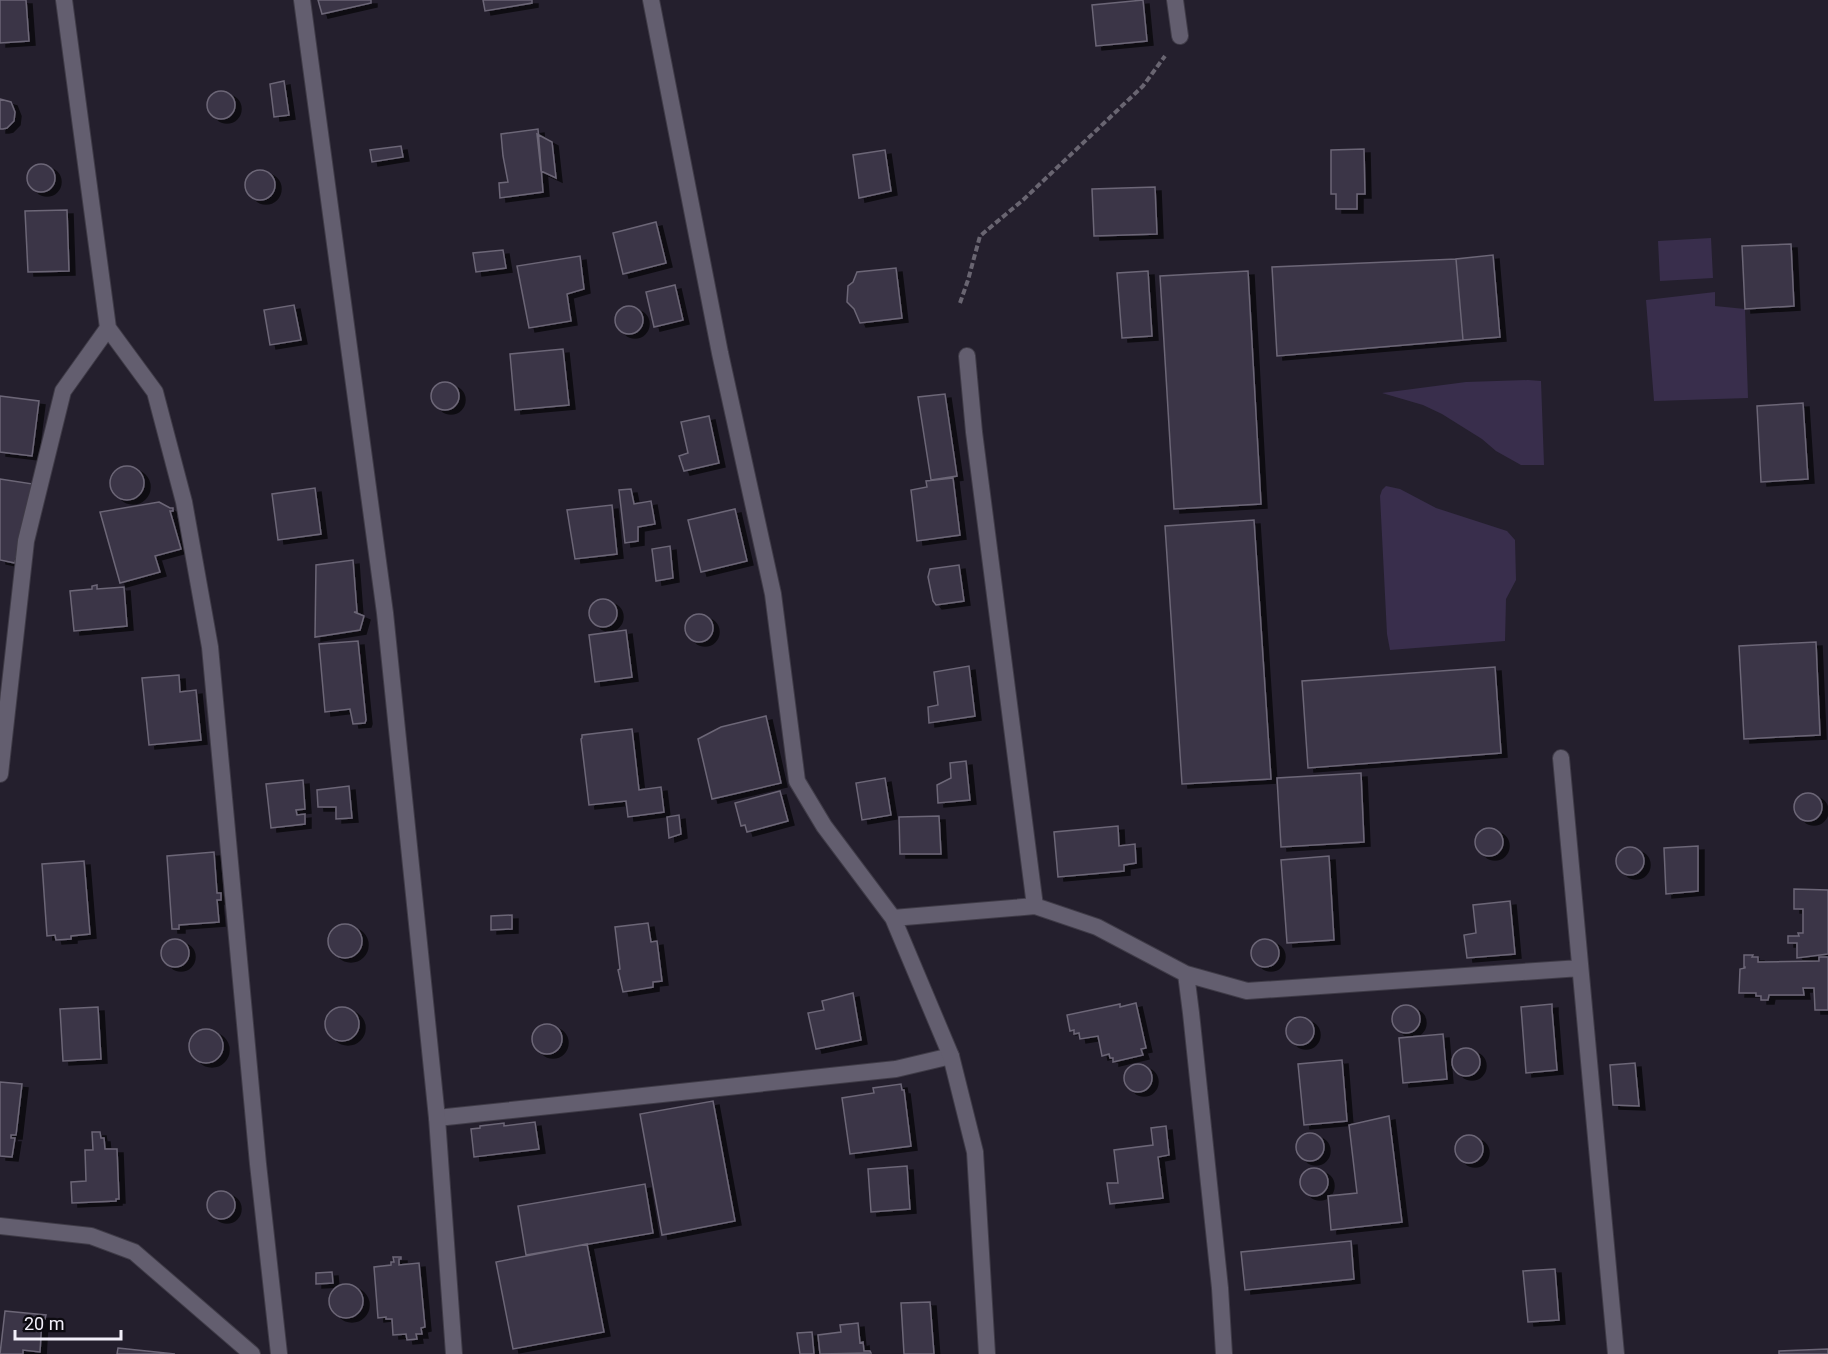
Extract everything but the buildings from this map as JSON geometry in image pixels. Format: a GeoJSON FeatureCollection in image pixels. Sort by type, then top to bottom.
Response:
{"type":"FeatureCollection","features":[{"type":"Feature","properties":{"kind":"street"},"geometry":{"type":"LineString","coordinates":[[64,0],[108,328],[155,393],[184,502],[210,646],[258,1164],[279,1354]]}},
{"type":"Feature","properties":{"kind":"street"},"geometry":{"type":"LineString","coordinates":[[302,0],[385,613],[437,1118],[454,1354]]}},
{"type":"Feature","properties":{"kind":"street"},"geometry":{"type":"LineString","coordinates":[[651,0],[720,353],[772,594],[797,781],[824,826],[892,918],[951,1056],[975,1152],[987,1354]]}},
{"type":"Feature","properties":{"kind":"street"},"geometry":{"type":"LineString","coordinates":[[1175,0],[1180,36]]}},
{"type":"Feature","properties":{"kind":"street"},"geometry":{"type":"LineString","coordinates":[[0,774],[26,541],[63,391],[108,328]]}},
{"type":"Feature","properties":{"kind":"street"},"geometry":{"type":"LineString","coordinates":[[967,356],[974,432],[1035,906]]}},
{"type":"Feature","properties":{"kind":"street"},"geometry":{"type":"LineString","coordinates":[[1561,758],[1616,1354]]}},
{"type":"Feature","properties":{"kind":"street"},"geometry":{"type":"LineString","coordinates":[[892,918],[1035,906],[1097,927],[1186,974],[1247,991],[1580,968]]}},
{"type":"Feature","properties":{"kind":"street"},"geometry":{"type":"LineString","coordinates":[[1186,974],[1214,1228],[1224,1354]]}},
{"type":"Feature","properties":{"kind":"street"},"geometry":{"type":"LineString","coordinates":[[437,1118],[896,1069],[951,1056]]}},
{"type":"Feature","properties":{"kind":"street"},"geometry":{"type":"LineString","coordinates":[[0,1226],[91,1236],[134,1252],[252,1354]]}},
{"type":"Feature","properties":{"kind":"path"},"geometry":{"type":"LineString","coordinates":[[960,303],[980,236],[1023,201],[1143,86],[1180,36]]}},
{"type":"Feature","properties":{"kind":"shaded area"},"geometry":{"type":"Polygon","coordinates":[[[1711,238],[1713,278],[1660,281],[1658,241],[1711,238]]]}},
{"type":"Feature","properties":{"kind":"shaded area"},"geometry":{"type":"Polygon","coordinates":[[[1715,292],[1715,306],[1745,309],[1748,398],[1654,401],[1646,300],[1715,292]]]}},
{"type":"Feature","properties":{"kind":"shaded area"},"geometry":{"type":"Polygon","coordinates":[[[1541,381],[1544,465],[1521,465],[1442,414],[1423,405],[1382,393],[1466,382],[1541,381]]]}},
{"type":"Feature","properties":{"kind":"shaded area"},"geometry":{"type":"Polygon","coordinates":[[[1386,486],[1400,489],[1436,508],[1507,531],[1515,540],[1516,580],[1506,599],[1505,641],[1390,650],[1387,634],[1380,496],[1386,486]]]}}]}
